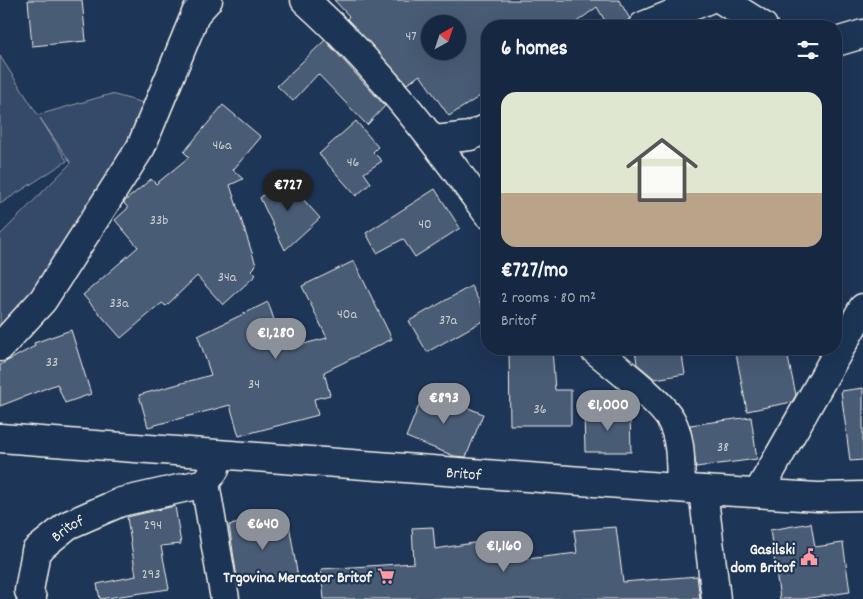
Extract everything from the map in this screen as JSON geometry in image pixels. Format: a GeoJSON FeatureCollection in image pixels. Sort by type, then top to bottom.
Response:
{"type":"FeatureCollection","features":[{"type":"Feature","properties":{"kind":"street"},"geometry":{"type":"LineString","coordinates":[[0,347],[43,300],[141,146],[196,13],[208,0]]}},
{"type":"Feature","properties":{"kind":"street"},"geometry":{"type":"LineString","coordinates":[[305,0],[339,31],[435,140],[481,204]]}},
{"type":"Feature","properties":{"kind":"street"},"geometry":{"type":"LineString","coordinates":[[658,20],[707,0]]}},
{"type":"Feature","properties":{"kind":"street"},"geometry":{"type":"LineString","coordinates":[[722,0],[754,20]]}},
{"type":"Feature","properties":{"kind":"street"},"geometry":{"type":"LineString","coordinates":[[842,40],[863,34]]}},
{"type":"Feature","properties":{"kind":"street"},"geometry":{"type":"LineString","coordinates":[[435,140],[470,136],[481,131]]}},
{"type":"Feature","properties":{"kind":"street"},"geometry":{"type":"LineString","coordinates":[[842,345],[863,308]]}},
{"type":"Feature","properties":{"kind":"street"},"geometry":{"type":"LineString","coordinates":[[601,355],[649,397],[671,420],[692,489],[716,599]]}},
{"type":"Feature","properties":{"kind":"street"},"geometry":{"type":"LineString","coordinates":[[758,493],[836,355]]}},
{"type":"Feature","properties":{"kind":"street","name":"Britof"},"geometry":{"type":"LineString","coordinates":[[0,438],[692,489],[818,497],[863,496]]}},
{"type":"Feature","properties":{"kind":"street"},"geometry":{"type":"LineString","coordinates":[[224,455],[205,483],[225,599]]}},
{"type":"Feature","properties":{"kind":"street","name":"Britof"},"geometry":{"type":"LineString","coordinates":[[32,599],[29,591],[36,551],[68,526],[121,502],[205,483]]}},
{"type":"Feature","properties":{"kind":"shaded area"},"geometry":{"type":"Polygon","coordinates":[[[0,56],[38,115],[111,94],[148,104],[131,143],[23,309],[0,332],[0,235],[71,163],[40,118],[67,161],[0,204],[0,56]]]}},
{"type":"Feature","properties":{"kind":"building"},"geometry":{"type":"Polygon","coordinates":[[[28,0],[82,0],[86,41],[32,46],[28,0]]]}},
{"type":"Feature","properties":{"kind":"building"},"geometry":{"type":"Polygon","coordinates":[[[334,0],[619,0],[630,19],[605,20],[597,7],[579,20],[481,20],[481,95],[449,116],[420,75],[407,84],[347,19],[349,16],[334,0]]]}},
{"type":"Feature","properties":{"kind":"building"},"geometry":{"type":"Polygon","coordinates":[[[325,40],[385,106],[367,125],[318,74],[293,101],[277,86],[325,40]]]}},
{"type":"Feature","properties":{"kind":"building"},"geometry":{"type":"Polygon","coordinates":[[[223,105],[261,137],[233,170],[243,179],[230,185],[256,265],[251,270],[256,275],[223,305],[197,276],[166,306],[162,303],[121,338],[83,295],[138,247],[115,220],[128,208],[124,203],[125,201],[151,179],[156,184],[189,157],[184,152],[223,105]]]}},
{"type":"Feature","properties":{"kind":"building"},"geometry":{"type":"Polygon","coordinates":[[[356,121],[378,147],[373,152],[382,161],[364,173],[371,183],[356,196],[319,154],[356,121]]]}},
{"type":"Feature","properties":{"kind":"building"},"geometry":{"type":"Polygon","coordinates":[[[283,177],[320,218],[285,250],[260,198],[283,177]]]}},
{"type":"Feature","properties":{"kind":"building"},"geometry":{"type":"Polygon","coordinates":[[[435,189],[460,228],[415,257],[403,239],[377,253],[366,233],[435,189]]]}},
{"type":"Feature","properties":{"kind":"building"},"geometry":{"type":"Polygon","coordinates":[[[354,261],[392,339],[324,372],[330,395],[314,399],[318,415],[239,436],[230,405],[148,427],[139,395],[211,375],[198,336],[268,302],[284,349],[327,338],[302,286],[354,261]]]}},
{"type":"Feature","properties":{"kind":"building"},"geometry":{"type":"Polygon","coordinates":[[[471,286],[481,305],[481,322],[427,352],[409,321],[471,286]]]}},
{"type":"Feature","properties":{"kind":"building"},"geometry":{"type":"Polygon","coordinates":[[[71,330],[91,394],[65,403],[57,384],[0,406],[0,365],[35,346],[34,343],[71,330]]]}},
{"type":"Feature","properties":{"kind":"building"},"geometry":{"type":"Polygon","coordinates":[[[509,355],[552,355],[555,390],[571,390],[571,425],[510,425],[509,355]]]}},
{"type":"Feature","properties":{"kind":"building"},"geometry":{"type":"Polygon","coordinates":[[[636,355],[682,355],[685,374],[655,379],[637,364],[636,355]]]}},
{"type":"Feature","properties":{"kind":"building"},"geometry":{"type":"Polygon","coordinates":[[[736,355],[787,355],[796,395],[792,402],[747,411],[736,355]]]}},
{"type":"Feature","properties":{"kind":"building"},"geometry":{"type":"Polygon","coordinates":[[[863,388],[863,460],[850,461],[841,391],[863,388]]]}},
{"type":"Feature","properties":{"kind":"building"},"geometry":{"type":"Polygon","coordinates":[[[425,390],[483,414],[466,457],[454,456],[406,437],[425,390]]]}},
{"type":"Feature","properties":{"kind":"building"},"geometry":{"type":"Polygon","coordinates":[[[584,412],[630,412],[631,452],[585,452],[584,412]]]}},
{"type":"Feature","properties":{"kind":"building"},"geometry":{"type":"Polygon","coordinates":[[[751,417],[757,459],[696,467],[690,425],[751,417]]]}},
{"type":"Feature","properties":{"kind":"building"},"geometry":{"type":"Polygon","coordinates":[[[175,506],[181,544],[161,546],[169,589],[100,599],[97,584],[136,576],[127,517],[175,506]]]}},
{"type":"Feature","properties":{"kind":"building"},"geometry":{"type":"Polygon","coordinates":[[[264,519],[265,527],[289,524],[298,578],[264,583],[262,574],[237,578],[229,525],[264,519]]]}},
{"type":"Feature","properties":{"kind":"building","name":"Gasilski dom Britof"},"geometry":{"type":"Polygon","coordinates":[[[811,523],[815,547],[843,543],[850,592],[803,599],[780,599],[770,530],[811,523]]]}},
{"type":"Feature","properties":{"kind":"building"},"geometry":{"type":"Polygon","coordinates":[[[433,527],[435,549],[524,535],[527,559],[577,553],[574,530],[616,527],[623,582],[697,576],[700,599],[324,599],[321,569],[414,563],[412,528],[433,527]]]}},
{"type":"Feature","properties":{"kind":"place","name":"Gasilski dom Britof"},"geometry":{"type":"Point","coordinates":[809,557]}},
{"type":"Feature","properties":{"kind":"place","name":"Trgovina Mercator Britof"},"geometry":{"type":"Point","coordinates":[386,576]}}]}
